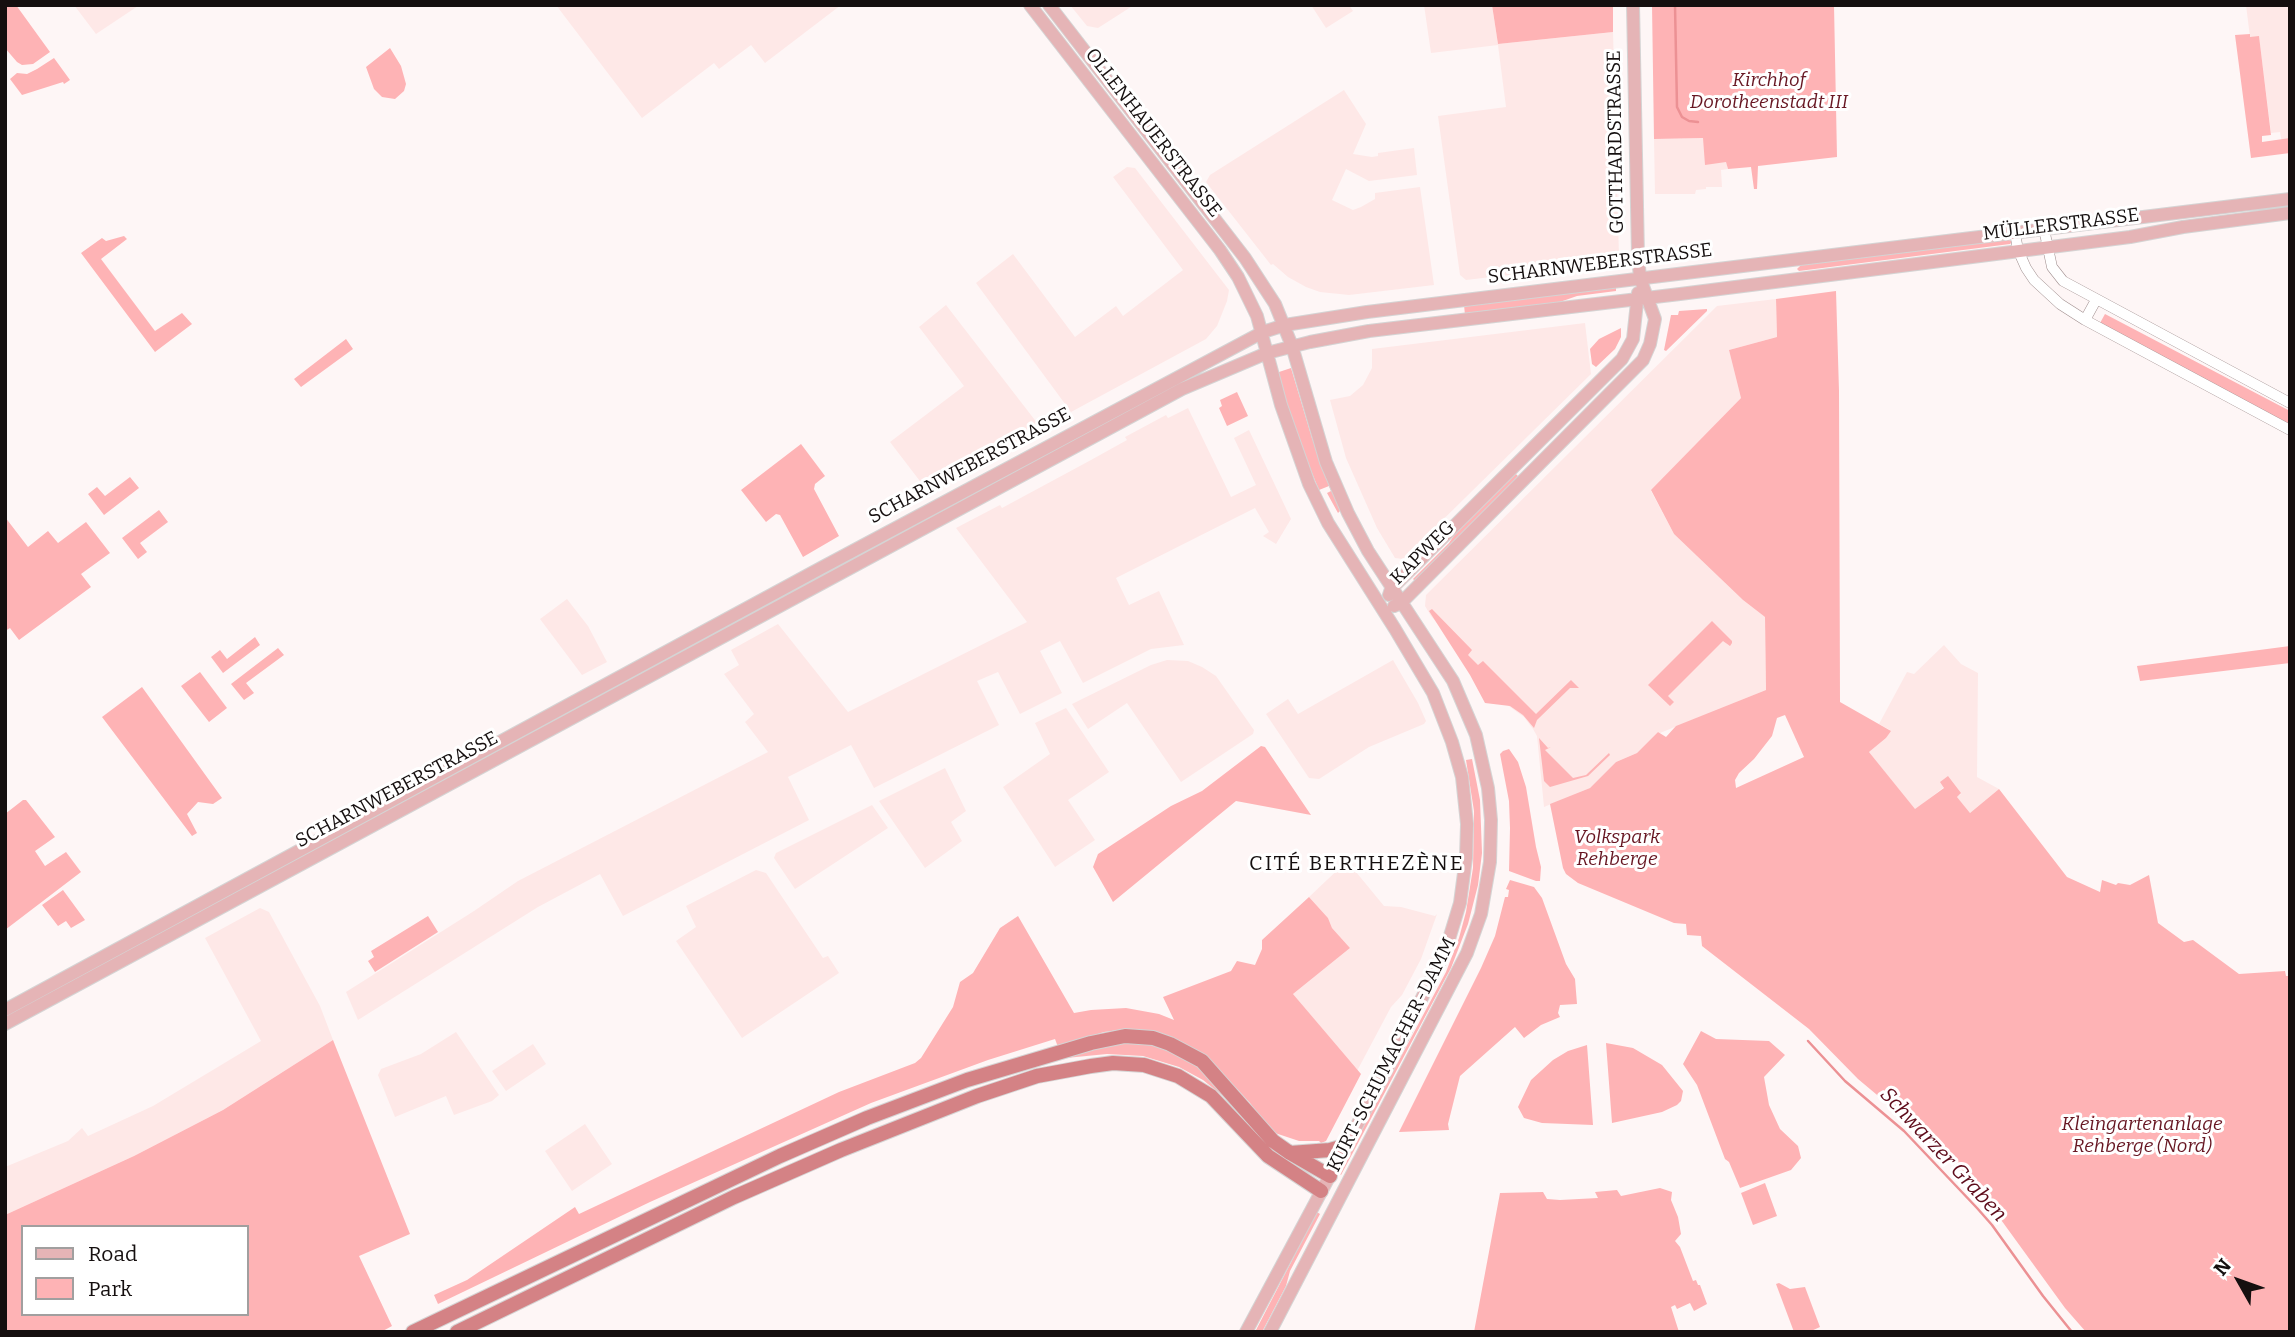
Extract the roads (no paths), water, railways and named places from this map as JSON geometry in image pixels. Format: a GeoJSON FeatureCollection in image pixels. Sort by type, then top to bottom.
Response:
{"type":"FeatureCollection","features":[{"type":"Feature","properties":{"kind":"highway"},"geometry":{"type":"LineString","coordinates":[[413,1332],[779,1156],[867,1118],[967,1080],[1125,1036],[1153,1038],[1186,1051],[1214,1073],[1273,1141],[1330,1176]]}},
{"type":"Feature","properties":{"kind":"highway"},"geometry":{"type":"LineString","coordinates":[[457,1332],[734,1197],[841,1150],[1001,1088],[1037,1076],[1091,1066],[1113,1063],[1144,1065],[1178,1076],[1211,1096],[1268,1156],[1321,1191]]}},
{"type":"Feature","properties":{"kind":"highway"},"geometry":{"type":"LineString","coordinates":[[1290,1153],[1330,1150],[1347,1145]]}},
{"type":"Feature","properties":{"kind":"main road","name":"OLLENHAUERSTRASSE"},"geometry":{"type":"LineString","coordinates":[[1030,5],[1220,250],[1249,299],[1263,332],[1267,353]]}},
{"type":"Feature","properties":{"kind":"main road","name":"OLLENHAUERSTRASSE"},"geometry":{"type":"LineString","coordinates":[[1049,5],[1258,277],[1278,308],[1292,346]]}},
{"type":"Feature","properties":{"kind":"main road","name":"GOTTHARDSTRASSE"},"geometry":{"type":"LineString","coordinates":[[1633,5],[1638,256],[1642,299]]}},
{"type":"Feature","properties":{"kind":"main road","name":"MÜLLERSTRASSE"},"geometry":{"type":"LineString","coordinates":[[1839,255],[2290,199]]}},
{"type":"Feature","properties":{"kind":"main road","name":"MÜLLERSTRASSE"},"geometry":{"type":"LineString","coordinates":[[1838,273],[2290,214]]}},
{"type":"Feature","properties":{"kind":"main road","name":"SCHARNWEBERSTRASSE"},"geometry":{"type":"LineString","coordinates":[[5,1024],[174,926],[1263,332],[1285,325],[1367,312],[1839,255]]}},
{"type":"Feature","properties":{"kind":"main road"},"geometry":{"type":"LineString","coordinates":[[1780,262],[1782,281]]}},
{"type":"Feature","properties":{"kind":"main road","name":"SCHARNWEBERSTRASSE"},"geometry":{"type":"LineString","coordinates":[[761,608],[1182,389],[1267,353],[1369,331],[1838,273]]}},
{"type":"Feature","properties":{"kind":"main road"},"geometry":{"type":"LineString","coordinates":[[1249,299],[1266,290]]}},
{"type":"Feature","properties":{"kind":"main road","name":"KAPWEG"},"geometry":{"type":"LineString","coordinates":[[1384,611],[1391,589],[1622,359],[1633,339],[1642,299]]}},
{"type":"Feature","properties":{"kind":"main road","name":"KAPWEG"},"geometry":{"type":"LineString","coordinates":[[1384,611],[1401,603],[1643,360],[1650,344],[1654,319],[1642,299]]}},
{"type":"Feature","properties":{"kind":"main road"},"geometry":{"type":"LineString","coordinates":[[1367,312],[1369,331]]}},
{"type":"Feature","properties":{"kind":"main road","name":"KURT-SCHUMACHER-DAMM"},"geometry":{"type":"LineString","coordinates":[[1270,1332],[1467,953],[1481,914],[1490,862],[1490,806],[1476,735],[1453,681],[1367,551],[1348,513],[1326,462],[1292,346]]}},
{"type":"Feature","properties":{"kind":"main road","name":"KURT-SCHUMACHER-DAMM"},"geometry":{"type":"LineString","coordinates":[[1246,1332],[1441,964],[1460,903],[1466,858],[1464,796],[1459,764],[1433,693],[1324,517],[1308,484],[1281,405],[1267,353]]}},
{"type":"Feature","properties":{"kind":"main road"},"geometry":{"type":"LineString","coordinates":[[1526,454],[1537,465]]}},
{"type":"Feature","properties":{"kind":"main road","name":"SCHARNWEBERSTRASSE"},"geometry":{"type":"LineString","coordinates":[[5,1010],[174,926]]}},
{"type":"Feature","properties":{"kind":"main road"},"geometry":{"type":"LineString","coordinates":[[1330,1176],[1344,1192]]}},
{"type":"Feature","properties":{"kind":"main road"},"geometry":{"type":"LineString","coordinates":[[1321,1191],[1344,1192]]}},
{"type":"Feature","properties":{"kind":"street"},"geometry":{"type":"LineString","coordinates":[[2044,229],[2052,267],[2056,274],[2072,287],[2290,403]]}},
{"type":"Feature","properties":{"kind":"street"},"geometry":{"type":"LineString","coordinates":[[2015,233],[2018,250],[2034,279],[2048,294],[2085,320],[2290,430]]}},
{"type":"Feature","properties":{"kind":"street"},"geometry":{"type":"LineString","coordinates":[[2085,320],[2096,300]]}},
{"type":"Feature","properties":{"kind":"waterway","name":"Schwarzer Graben"},"geometry":{"type":"LineString","coordinates":[[1675,5],[1677,107],[1682,117],[1698,122]]}},
{"type":"Feature","properties":{"kind":"waterway","name":"Schwarzer Graben"},"geometry":{"type":"LineString","coordinates":[[1808,1041],[1845,1081],[1904,1131],[1977,1208],[2072,1332]]}},
{"type":"Feature","properties":{"kind":"district","name":"CITÉ BERTHEZÈNE"},"geometry":{"type":"Point","coordinates":[1357,864]}},
{"type":"Feature","properties":{"kind":"park label","name":"Kirchhof Dorotheenstadt III"},"geometry":{"type":"Point","coordinates":[1769,92]}},
{"type":"Feature","properties":{"kind":"park label","name":"Volkspark Rehberge"},"geometry":{"type":"Point","coordinates":[1617,849]}},
{"type":"Feature","properties":{"kind":"park label","name":"Kleingartenanlage Rehberge (Nord)"},"geometry":{"type":"Point","coordinates":[2142,1136]}}]}
